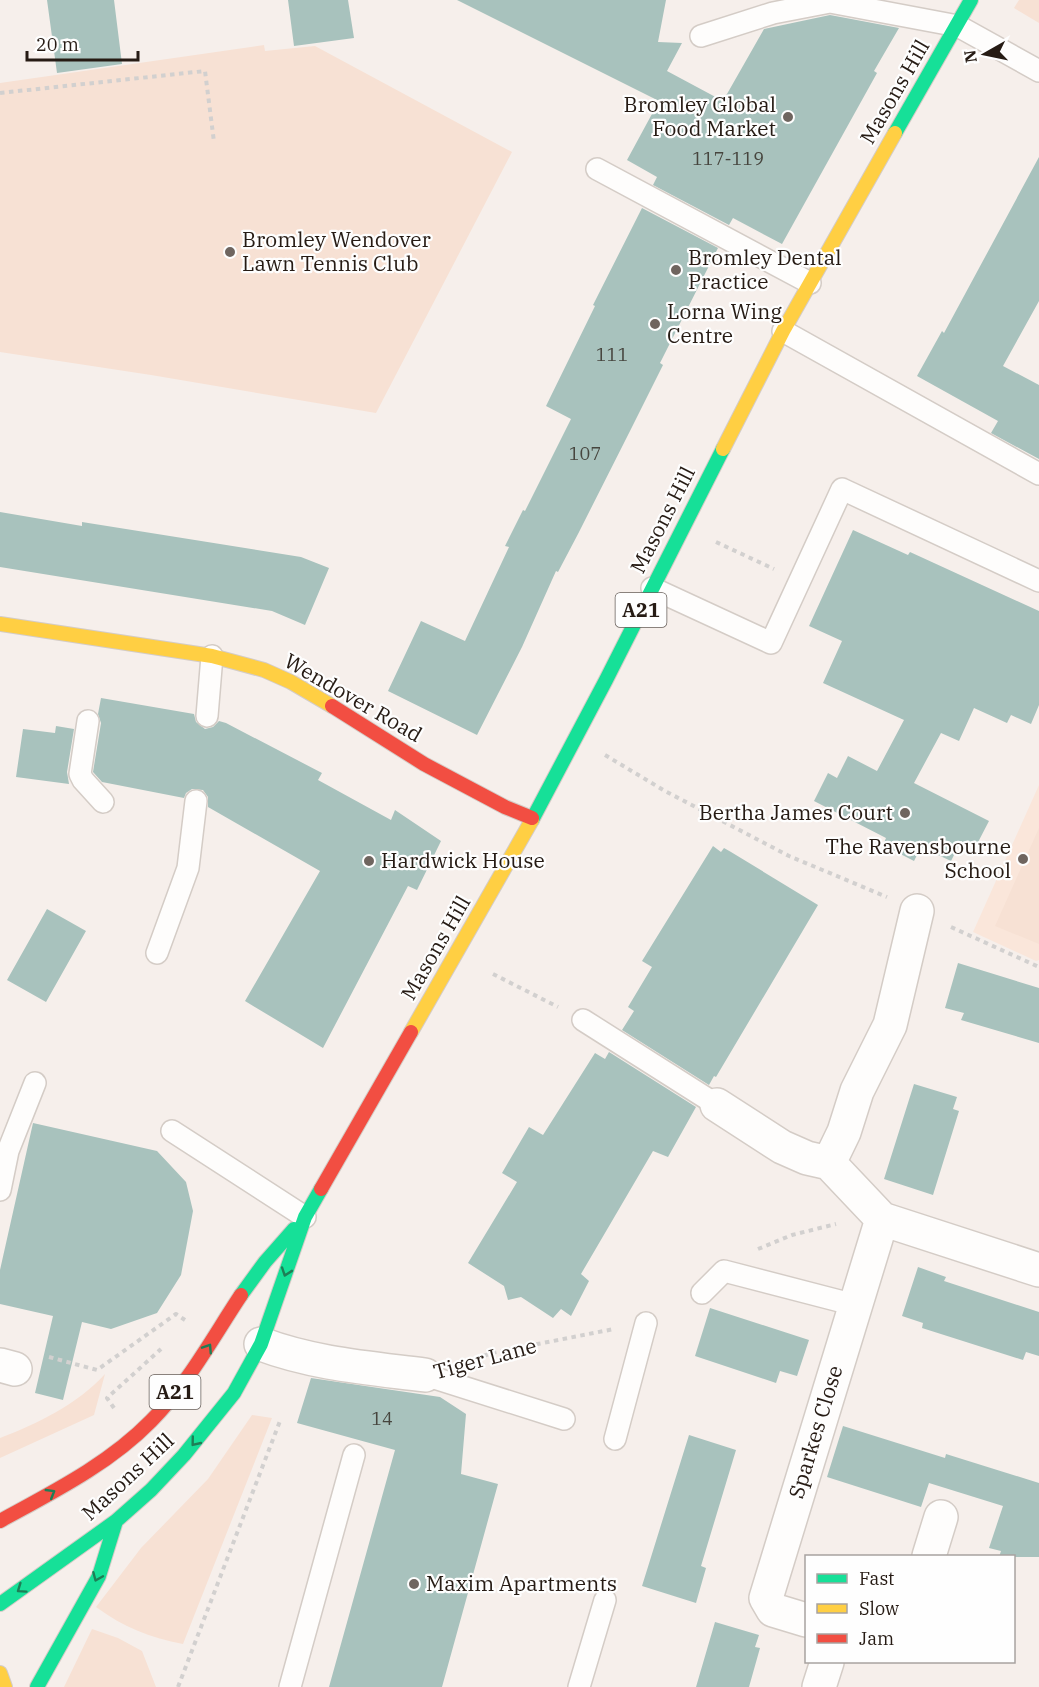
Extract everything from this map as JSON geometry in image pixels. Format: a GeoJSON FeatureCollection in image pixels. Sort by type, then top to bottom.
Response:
{"type":"FeatureCollection","features":[{"type":"Feature","properties":{"kind":"main road","name":"Masons Hill"},"geometry":{"type":"LineString","coordinates":[[0,1604],[116,1521],[151,1490],[184,1455],[234,1393],[261,1344],[305,1217],[458,953],[576,738],[783,331],[971,0]]}},
{"type":"Feature","properties":{"kind":"main road","name":"Wendover Road"},"geometry":{"type":"LineString","coordinates":[[0,624],[212,656],[264,670],[291,681],[424,764],[505,807],[532,818]]}},
{"type":"Feature","properties":{"kind":"main road","name":"Masons Hill"},"geometry":{"type":"LineString","coordinates":[[0,1521],[92,1468],[152,1420],[192,1372],[261,1267],[305,1217]]}},
{"type":"Feature","properties":{"kind":"main road"},"geometry":{"type":"LineString","coordinates":[[37,1687],[99,1576],[116,1521]]}},
{"type":"Feature","properties":{"kind":"main road"},"geometry":{"type":"LineString","coordinates":[[0,1673],[4,1687]]}},
{"type":"Feature","properties":{"kind":"street"},"geometry":{"type":"LineString","coordinates":[[829,1162],[844,1132],[856,1091],[890,1025],[917,911]]}},
{"type":"Feature","properties":{"kind":"street"},"geometry":{"type":"LineString","coordinates":[[717,1105],[782,1147],[807,1158],[829,1162],[882,1219],[1039,1270]]}},
{"type":"Feature","properties":{"kind":"street","name":"Sparkes Close"},"geometry":{"type":"LineString","coordinates":[[805,1619],[773,1610],[766,1598],[882,1219]]}},
{"type":"Feature","properties":{"kind":"street","name":"Tiger Lane"},"geometry":{"type":"LineString","coordinates":[[261,1344],[281,1352],[332,1364],[425,1375]]}},
{"type":"Feature","properties":{"kind":"street"},"geometry":{"type":"LineString","coordinates":[[930,1555],[942,1517]]}},
{"type":"Feature","properties":{"kind":"street"},"geometry":{"type":"LineString","coordinates":[[819,1687],[826,1663]]}},
{"type":"Feature","properties":{"kind":"lane"},"geometry":{"type":"LineString","coordinates":[[701,36],[773,13],[830,2],[958,26],[1039,71]]}},
{"type":"Feature","properties":{"kind":"lane"},"geometry":{"type":"LineString","coordinates":[[597,169],[810,284]]}},
{"type":"Feature","properties":{"kind":"lane"},"geometry":{"type":"LineString","coordinates":[[783,331],[1039,474]]}},
{"type":"Feature","properties":{"kind":"lane"},"geometry":{"type":"LineString","coordinates":[[652,588],[771,643],[842,489],[1039,581]]}},
{"type":"Feature","properties":{"kind":"lane"},"geometry":{"type":"LineString","coordinates":[[207,716],[212,656]]}},
{"type":"Feature","properties":{"kind":"lane"},"geometry":{"type":"LineString","coordinates":[[88,721],[80,774],[104,802]]}},
{"type":"Feature","properties":{"kind":"lane"},"geometry":{"type":"LineString","coordinates":[[157,953],[188,868],[196,801]]}},
{"type":"Feature","properties":{"kind":"lane"},"geometry":{"type":"LineString","coordinates":[[583,1020],[717,1105]]}},
{"type":"Feature","properties":{"kind":"lane"},"geometry":{"type":"LineString","coordinates":[[0,1190],[8,1151],[35,1083]]}},
{"type":"Feature","properties":{"kind":"lane"},"geometry":{"type":"LineString","coordinates":[[172,1131],[305,1217]]}},
{"type":"Feature","properties":{"kind":"lane"},"geometry":{"type":"LineString","coordinates":[[702,1293],[724,1271],[855,1305]]}},
{"type":"Feature","properties":{"kind":"lane"},"geometry":{"type":"LineString","coordinates":[[615,1439],[646,1323]]}},
{"type":"Feature","properties":{"kind":"lane"},"geometry":{"type":"LineString","coordinates":[[425,1375],[564,1419]]}},
{"type":"Feature","properties":{"kind":"lane"},"geometry":{"type":"LineString","coordinates":[[290,1687],[354,1455]]}},
{"type":"Feature","properties":{"kind":"lane"},"geometry":{"type":"LineString","coordinates":[[579,1687],[605,1600]]}},
{"type":"Feature","properties":{"kind":"path"},"geometry":{"type":"LineString","coordinates":[[0,93],[205,71],[214,142]]}},
{"type":"Feature","properties":{"kind":"path"},"geometry":{"type":"LineString","coordinates":[[684,527],[800,581]]}},
{"type":"Feature","properties":{"kind":"path"},"geometry":{"type":"LineString","coordinates":[[576,738],[665,791],[789,856],[1039,967]]}},
{"type":"Feature","properties":{"kind":"path"},"geometry":{"type":"LineString","coordinates":[[493,974],[583,1020]]}},
{"type":"Feature","properties":{"kind":"path"},"geometry":{"type":"LineString","coordinates":[[724,1271],[754,1251],[792,1235],[839,1223],[882,1219]]}},
{"type":"Feature","properties":{"kind":"path"},"geometry":{"type":"LineString","coordinates":[[7,1367],[19,1348],[97,1370],[176,1314],[185,1320],[179,1327]]}},
{"type":"Feature","properties":{"kind":"path","name":"Tiger Lane"},"geometry":{"type":"LineString","coordinates":[[425,1375],[492,1353],[646,1323]]}},
{"type":"Feature","properties":{"kind":"path"},"geometry":{"type":"LineString","coordinates":[[115,1410],[107,1398],[168,1342]]}},
{"type":"Feature","properties":{"kind":"path"},"geometry":{"type":"LineString","coordinates":[[178,1687],[280,1421]]}},
{"type":"Feature","properties":{"kind":"shaded area"},"geometry":{"type":"Polygon","coordinates":[[[1019,0],[1039,0],[1039,23],[1014,8],[1019,0]]]}},
{"type":"Feature","properties":{"kind":"shaded area","name":"Bromley Wendover Lawn Tennis Club"},"geometry":{"type":"Polygon","coordinates":[[[264,45],[265,51],[315,46],[512,152],[376,413],[0,352],[0,83],[264,45]]]}},
{"type":"Feature","properties":{"kind":"shaded area","name":"The Ravensbourne School"},"geometry":{"type":"Polygon","coordinates":[[[1039,785],[1039,960],[1036,961],[973,932],[1039,785]]]}},
{"type":"Feature","properties":{"kind":"shaded area"},"geometry":{"type":"Polygon","coordinates":[[[1039,828],[1039,944],[995,926],[1039,828]]]}},
{"type":"Feature","properties":{"kind":"shaded area"},"geometry":{"type":"Polygon","coordinates":[[[105,1374],[94,1415],[0,1458],[0,1438],[70,1404],[105,1374]]]}},
{"type":"Feature","properties":{"kind":"shaded area"},"geometry":{"type":"Polygon","coordinates":[[[252,1415],[272,1418],[183,1644],[138,1631],[96,1607],[141,1548],[208,1479],[252,1415]]]}},
{"type":"Feature","properties":{"kind":"shaded area"},"geometry":{"type":"Polygon","coordinates":[[[92,1629],[118,1638],[142,1651],[156,1687],[64,1687],[92,1629]]]}},
{"type":"Feature","properties":{"kind":"building"},"geometry":{"type":"Polygon","coordinates":[[[47,0],[114,0],[122,64],[57,73],[47,0]]]}},
{"type":"Feature","properties":{"kind":"building"},"geometry":{"type":"Polygon","coordinates":[[[288,0],[348,0],[354,38],[294,46],[288,0]]]}},
{"type":"Feature","properties":{"kind":"building"},"geometry":{"type":"Polygon","coordinates":[[[457,0],[666,0],[658,42],[682,43],[667,71],[723,101],[764,29],[830,15],[899,28],[874,71],[877,73],[782,244],[733,218],[729,225],[653,185],[657,177],[627,160],[659,101],[457,0]]]}},
{"type":"Feature","properties":{"kind":"building"},"geometry":{"type":"Polygon","coordinates":[[[1039,157],[1039,301],[1003,366],[1039,385],[1039,459],[991,433],[998,421],[917,376],[942,331],[944,333],[1039,157]]]}},
{"type":"Feature","properties":{"kind":"building"},"geometry":{"type":"Polygon","coordinates":[[[642,208],[718,248],[660,363],[663,365],[578,534],[558,572],[556,571],[522,647],[477,735],[388,691],[421,621],[465,641],[509,547],[505,546],[571,419],[546,406],[642,208]]]}},
{"type":"Feature","properties":{"kind":"building"},"geometry":{"type":"Polygon","coordinates":[[[0,512],[82,526],[82,522],[301,557],[329,568],[305,625],[272,611],[0,567],[0,512]]]}},
{"type":"Feature","properties":{"kind":"building"},"geometry":{"type":"Polygon","coordinates":[[[853,530],[908,555],[910,552],[1039,611],[1039,705],[1031,724],[1011,715],[1007,723],[974,708],[959,741],[941,733],[914,783],[989,821],[975,848],[961,841],[951,861],[921,847],[914,861],[883,845],[886,838],[814,801],[828,773],[837,778],[848,756],[877,771],[904,720],[823,683],[842,641],[809,626],[853,530]]]}},
{"type":"Feature","properties":{"kind":"building","name":"Hardwick House"},"geometry":{"type":"Polygon","coordinates":[[[101,698],[194,714],[196,722],[205,729],[213,727],[219,721],[226,723],[322,773],[318,780],[391,820],[395,810],[441,841],[417,890],[408,886],[323,1048],[245,1001],[320,871],[208,807],[208,797],[203,790],[192,789],[186,793],[184,798],[102,782],[93,772],[101,723],[98,714],[101,698]]]}},
{"type":"Feature","properties":{"kind":"building"},"geometry":{"type":"Polygon","coordinates":[[[56,726],[74,729],[67,772],[69,784],[16,777],[23,729],[55,733],[56,726]]]}},
{"type":"Feature","properties":{"kind":"building"},"geometry":{"type":"Polygon","coordinates":[[[713,846],[721,852],[724,848],[818,905],[716,1077],[714,1076],[709,1085],[622,1030],[634,1011],[628,1007],[652,967],[642,961],[713,846]]]}},
{"type":"Feature","properties":{"kind":"building"},"geometry":{"type":"Polygon","coordinates":[[[47,909],[86,931],[46,1002],[7,980],[47,909]]]}},
{"type":"Feature","properties":{"kind":"building"},"geometry":{"type":"Polygon","coordinates":[[[958,963],[1039,988],[1039,1043],[961,1020],[964,1013],[945,1008],[958,963]]]}},
{"type":"Feature","properties":{"kind":"building"},"geometry":{"type":"Polygon","coordinates":[[[609,1052],[696,1107],[668,1157],[653,1151],[581,1274],[589,1281],[571,1316],[561,1309],[553,1318],[521,1297],[508,1300],[504,1286],[468,1263],[517,1182],[502,1173],[529,1127],[543,1135],[595,1053],[605,1059],[609,1052]]]}},
{"type":"Feature","properties":{"kind":"building"},"geometry":{"type":"Polygon","coordinates":[[[914,1084],[957,1097],[953,1109],[959,1111],[933,1195],[884,1179],[914,1084]]]}},
{"type":"Feature","properties":{"kind":"building"},"geometry":{"type":"Polygon","coordinates":[[[33,1123],[157,1151],[186,1182],[193,1211],[181,1275],[157,1313],[111,1329],[82,1322],[63,1400],[35,1393],[53,1316],[0,1304],[0,1270],[33,1123]]]}},
{"type":"Feature","properties":{"kind":"building"},"geometry":{"type":"Polygon","coordinates":[[[918,1267],[946,1277],[944,1281],[1039,1312],[1039,1356],[1026,1352],[1023,1360],[922,1328],[923,1323],[902,1316],[918,1267]]]}},
{"type":"Feature","properties":{"kind":"building"},"geometry":{"type":"Polygon","coordinates":[[[710,1308],[809,1340],[797,1376],[780,1371],[776,1383],[695,1356],[710,1308]]]}},
{"type":"Feature","properties":{"kind":"building","name":"Maxim Apartments"},"geometry":{"type":"Polygon","coordinates":[[[311,1378],[440,1397],[466,1414],[461,1474],[498,1484],[442,1687],[329,1687],[395,1450],[297,1423],[311,1378]]]}},
{"type":"Feature","properties":{"kind":"building"},"geometry":{"type":"Polygon","coordinates":[[[843,1426],[945,1458],[946,1454],[1039,1483],[1039,1557],[1000,1555],[1001,1551],[989,1548],[1003,1506],[929,1483],[921,1507],[827,1477],[843,1426]]]}},
{"type":"Feature","properties":{"kind":"building"},"geometry":{"type":"Polygon","coordinates":[[[689,1435],[736,1450],[701,1566],[706,1568],[696,1603],[642,1586],[689,1435]]]}},
{"type":"Feature","properties":{"kind":"building"},"geometry":{"type":"Polygon","coordinates":[[[715,1622],[759,1635],[755,1647],[760,1648],[749,1687],[696,1687],[715,1622]]]}},
{"type":"Feature","properties":{"kind":"traffic: fast"},"geometry":{"type":"LineString","coordinates":[[895,133],[971,0]]}},
{"type":"Feature","properties":{"kind":"traffic: fast"},"geometry":{"type":"LineString","coordinates":[[532,820],[723,449]]}},
{"type":"Feature","properties":{"kind":"traffic: fast"},"geometry":{"type":"LineString","coordinates":[[0,1604],[116,1521],[151,1490],[184,1455],[234,1393],[261,1344],[305,1217],[321,1189]]}},
{"type":"Feature","properties":{"kind":"traffic: fast"},"geometry":{"type":"LineString","coordinates":[[241,1295],[265,1262],[294,1229]]}},
{"type":"Feature","properties":{"kind":"traffic: fast"},"geometry":{"type":"LineString","coordinates":[[37,1687],[99,1576],[116,1521]]}},
{"type":"Feature","properties":{"kind":"traffic: slow"},"geometry":{"type":"LineString","coordinates":[[723,449],[783,331],[895,133]]}},
{"type":"Feature","properties":{"kind":"traffic: slow"},"geometry":{"type":"LineString","coordinates":[[0,624],[212,656],[264,670],[291,682],[332,706]]}},
{"type":"Feature","properties":{"kind":"traffic: slow"},"geometry":{"type":"LineString","coordinates":[[411,1032],[532,820]]}},
{"type":"Feature","properties":{"kind":"traffic: slow"},"geometry":{"type":"LineString","coordinates":[[0,1673],[5,1687]]}},
{"type":"Feature","properties":{"kind":"traffic: jam"},"geometry":{"type":"LineString","coordinates":[[332,706],[424,764],[505,807],[532,818]]}},
{"type":"Feature","properties":{"kind":"traffic: jam"},"geometry":{"type":"LineString","coordinates":[[321,1189],[411,1032]]}},
{"type":"Feature","properties":{"kind":"traffic: jam"},"geometry":{"type":"LineString","coordinates":[[0,1521],[99,1464],[151,1421],[177,1392],[241,1295]]}},
{"type":"Feature","properties":{"kind":"place","name":"Bromley Global Food Market"},"geometry":{"type":"Point","coordinates":[788,117]}},
{"type":"Feature","properties":{"kind":"place","name":"Bromley Wendover Lawn Tennis Club"},"geometry":{"type":"Point","coordinates":[230,252]}},
{"type":"Feature","properties":{"kind":"place","name":"Bromley Dental Practice"},"geometry":{"type":"Point","coordinates":[676,270]}},
{"type":"Feature","properties":{"kind":"place","name":"Lorna Wing Centre"},"geometry":{"type":"Point","coordinates":[655,324]}},
{"type":"Feature","properties":{"kind":"place","name":"Bertha James Court"},"geometry":{"type":"Point","coordinates":[905,813]}},
{"type":"Feature","properties":{"kind":"place","name":"The Ravensbourne School"},"geometry":{"type":"Point","coordinates":[1023,859]}},
{"type":"Feature","properties":{"kind":"place","name":"Hardwick House"},"geometry":{"type":"Point","coordinates":[369,861]}},
{"type":"Feature","properties":{"kind":"place","name":"Maxim Apartments"},"geometry":{"type":"Point","coordinates":[414,1584]}}]}
